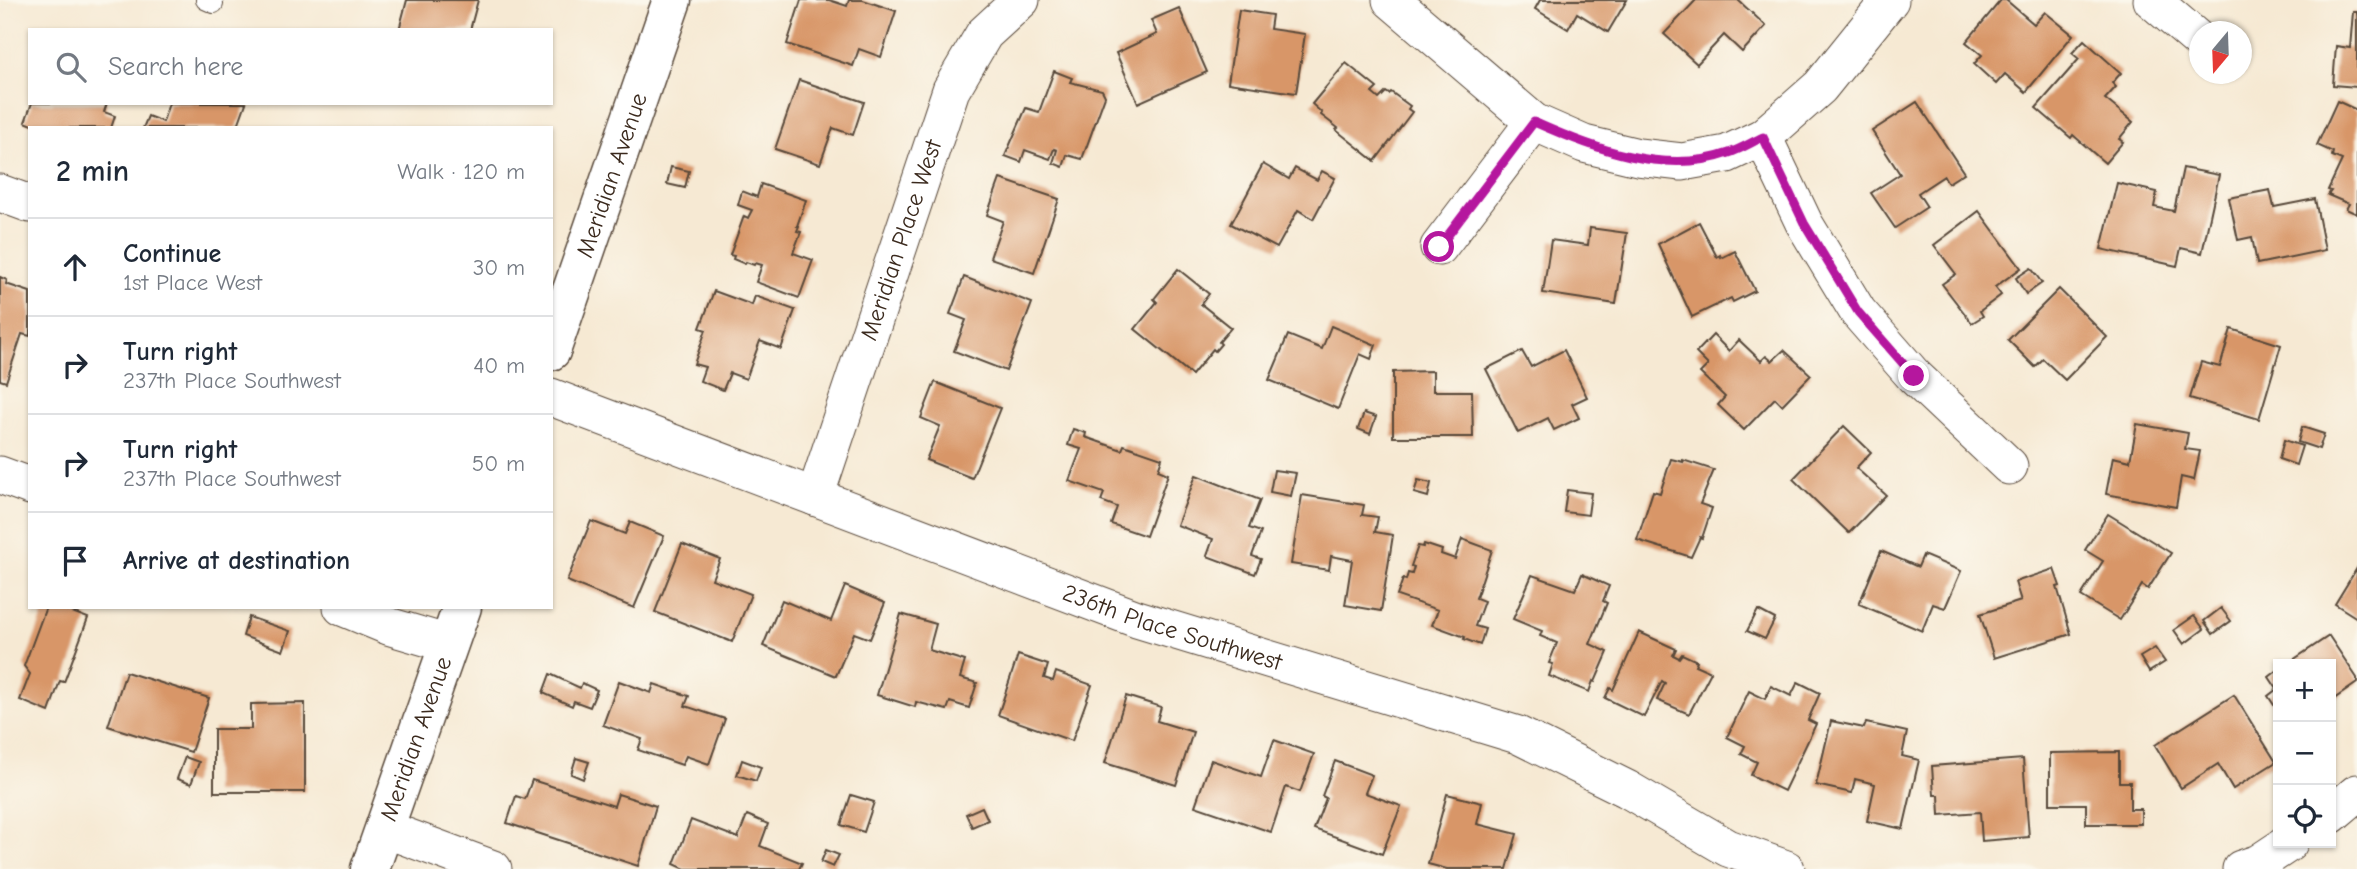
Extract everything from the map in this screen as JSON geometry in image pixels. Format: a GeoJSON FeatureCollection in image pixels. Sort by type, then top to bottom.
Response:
{"type":"FeatureCollection","features":[{"type":"Feature","properties":{"kind":"main road","name":"Meridian Avenue"},"geometry":{"type":"LineString","coordinates":[[553,345],[672,0]]}},
{"type":"Feature","properties":{"kind":"main road","name":"Meridian Avenue"},"geometry":{"type":"LineString","coordinates":[[370,869],[461,609]]}},
{"type":"Feature","properties":{"kind":"street","name":"Meridian Place West"},"geometry":{"type":"LineString","coordinates":[[814,497],[951,90],[984,34],[1021,0]]}},
{"type":"Feature","properties":{"kind":"street"},"geometry":{"type":"LineString","coordinates":[[1391,0],[1534,122],[1584,144],[1638,157],[1682,162],[1727,154],[1763,137],[1820,87],[1890,0]]}},
{"type":"Feature","properties":{"kind":"street"},"geometry":{"type":"LineString","coordinates":[[2151,0],[2189,32]]}},
{"type":"Feature","properties":{"kind":"street"},"geometry":{"type":"LineString","coordinates":[[1439,247],[1534,122]]}},
{"type":"Feature","properties":{"kind":"street"},"geometry":{"type":"LineString","coordinates":[[1763,137],[1804,223],[1858,312],[1914,376],[2009,466]]}},
{"type":"Feature","properties":{"kind":"street"},"geometry":{"type":"LineString","coordinates":[[0,192],[28,203]]}},
{"type":"Feature","properties":{"kind":"street","name":"236th Place Southwest"},"geometry":{"type":"LineString","coordinates":[[553,398],[1137,619],[1518,735],[1627,789],[1724,859],[1786,869]]}},
{"type":"Feature","properties":{"kind":"street"},"geometry":{"type":"LineString","coordinates":[[0,475],[28,485]]}},
{"type":"Feature","properties":{"kind":"street"},"geometry":{"type":"LineString","coordinates":[[347,609],[388,626],[449,644]]}},
{"type":"Feature","properties":{"kind":"street"},"geometry":{"type":"LineString","coordinates":[[2336,811],[2357,793]]}},
{"type":"Feature","properties":{"kind":"street"},"geometry":{"type":"LineString","coordinates":[[385,829],[493,869]]}},
{"type":"Feature","properties":{"kind":"street"},"geometry":{"type":"LineString","coordinates":[[2254,867],[2282,848]]}},
{"type":"Feature","properties":{"kind":"building"},"geometry":{"type":"Polygon","coordinates":[[[407,0],[478,0],[471,28],[400,28],[407,0]]]}},
{"type":"Feature","properties":{"kind":"building"},"geometry":{"type":"Polygon","coordinates":[[[801,0],[829,0],[847,6],[849,0],[863,0],[896,11],[881,57],[859,49],[853,66],[787,44],[801,0]]]}},
{"type":"Feature","properties":{"kind":"building"},"geometry":{"type":"Polygon","coordinates":[[[1540,0],[1627,0],[1608,32],[1577,13],[1568,29],[1535,9],[1540,0]]]}},
{"type":"Feature","properties":{"kind":"building"},"geometry":{"type":"Polygon","coordinates":[[[1696,0],[1738,0],[1766,26],[1742,52],[1724,35],[1697,64],[1664,34],[1696,0]]]}},
{"type":"Feature","properties":{"kind":"building"},"geometry":{"type":"Polygon","coordinates":[[[2001,0],[2006,0],[2034,24],[2045,12],[2073,35],[2026,92],[2005,74],[1996,84],[1974,64],[1982,55],[1966,42],[2001,0]]]}},
{"type":"Feature","properties":{"kind":"building"},"geometry":{"type":"Polygon","coordinates":[[[1179,8],[1207,72],[1138,103],[1116,53],[1157,34],[1151,20],[1179,8]]]}},
{"type":"Feature","properties":{"kind":"building"},"geometry":{"type":"Polygon","coordinates":[[[1239,10],[1272,15],[1270,29],[1305,34],[1296,93],[1228,83],[1239,10]]]}},
{"type":"Feature","properties":{"kind":"building"},"geometry":{"type":"Polygon","coordinates":[[[2353,12],[2357,12],[2357,87],[2333,85],[2336,46],[2350,48],[2353,12]]]}},
{"type":"Feature","properties":{"kind":"building"},"geometry":{"type":"Polygon","coordinates":[[[2084,40],[2121,73],[2112,83],[2116,87],[2105,99],[2133,122],[2119,139],[2123,142],[2105,163],[2036,108],[2079,59],[2072,53],[2084,40]]]}},
{"type":"Feature","properties":{"kind":"building"},"geometry":{"type":"Polygon","coordinates":[[[1346,63],[1377,88],[1372,93],[1379,99],[1386,92],[1391,92],[1410,106],[1408,109],[1412,112],[1375,161],[1336,130],[1338,128],[1312,104],[1346,63]]]}},
{"type":"Feature","properties":{"kind":"building"},"geometry":{"type":"Polygon","coordinates":[[[1054,71],[1072,78],[1070,82],[1102,90],[1105,96],[1082,159],[1067,155],[1063,167],[1053,163],[1057,150],[1054,149],[1050,159],[1025,150],[1021,162],[1005,156],[1026,108],[1039,112],[1054,71]]]}},
{"type":"Feature","properties":{"kind":"building"},"geometry":{"type":"Polygon","coordinates":[[[799,80],[864,102],[853,135],[833,128],[820,164],[775,149],[799,80]]]}},
{"type":"Feature","properties":{"kind":"building"},"geometry":{"type":"Polygon","coordinates":[[[2337,101],[2357,110],[2357,214],[2346,209],[2349,204],[2328,195],[2342,160],[2332,156],[2333,152],[2317,145],[2337,101]]]}},
{"type":"Feature","properties":{"kind":"building"},"geometry":{"type":"Polygon","coordinates":[[[1917,102],[1964,173],[1948,183],[1944,176],[1918,193],[1927,207],[1895,228],[1871,193],[1900,174],[1872,131],[1917,102]]]}},
{"type":"Feature","properties":{"kind":"building"},"geometry":{"type":"Polygon","coordinates":[[[31,105],[106,105],[104,112],[115,116],[112,126],[35,126],[25,122],[31,105]]]}},
{"type":"Feature","properties":{"kind":"building"},"geometry":{"type":"Polygon","coordinates":[[[168,105],[245,105],[238,126],[144,126],[148,116],[163,122],[168,105]]]}},
{"type":"Feature","properties":{"kind":"building"},"geometry":{"type":"Polygon","coordinates":[[[1263,164],[1289,179],[1295,168],[1317,180],[1322,171],[1335,178],[1313,219],[1298,210],[1277,248],[1231,224],[1263,164]]]}},
{"type":"Feature","properties":{"kind":"building"},"geometry":{"type":"Polygon","coordinates":[[[671,167],[689,171],[685,188],[667,184],[671,167]]]}},
{"type":"Feature","properties":{"kind":"building"},"geometry":{"type":"Polygon","coordinates":[[[2183,168],[2219,175],[2202,253],[2181,248],[2177,266],[2101,249],[2117,183],[2157,192],[2154,207],[2174,211],[2183,168]]]}},
{"type":"Feature","properties":{"kind":"building"},"geometry":{"type":"Polygon","coordinates":[[[1000,179],[1059,199],[1034,273],[990,258],[1003,221],[987,215],[1000,179]]]}},
{"type":"Feature","properties":{"kind":"building"},"geometry":{"type":"Polygon","coordinates":[[[761,184],[806,200],[797,226],[797,231],[801,232],[793,253],[813,260],[799,298],[756,282],[762,265],[745,264],[730,255],[744,216],[748,218],[752,210],[738,205],[742,191],[757,197],[761,184]]]}},
{"type":"Feature","properties":{"kind":"building"},"geometry":{"type":"Polygon","coordinates":[[[2270,190],[2274,207],[2315,199],[2325,250],[2257,264],[2252,237],[2238,240],[2229,198],[2270,190]]]}},
{"type":"Feature","properties":{"kind":"building"},"geometry":{"type":"Polygon","coordinates":[[[1979,211],[2021,268],[1995,287],[2001,295],[1980,311],[1983,316],[1972,323],[1942,284],[1956,274],[1934,245],[1979,211]]]}},
{"type":"Feature","properties":{"kind":"building"},"geometry":{"type":"Polygon","coordinates":[[[1699,222],[1717,257],[1720,255],[1721,258],[1735,251],[1755,291],[1733,302],[1731,298],[1692,317],[1658,244],[1699,222]]]}},
{"type":"Feature","properties":{"kind":"building"},"geometry":{"type":"Polygon","coordinates":[[[1590,228],[1627,233],[1616,304],[1543,293],[1551,240],[1588,245],[1590,228]]]}},
{"type":"Feature","properties":{"kind":"building"},"geometry":{"type":"Polygon","coordinates":[[[2031,268],[2042,283],[2026,294],[2016,278],[2031,268]]]}},
{"type":"Feature","properties":{"kind":"building"},"geometry":{"type":"Polygon","coordinates":[[[1178,269],[1209,294],[1201,304],[1231,328],[1219,342],[1221,344],[1215,351],[1213,349],[1192,375],[1135,329],[1157,302],[1154,299],[1178,269]]]}},
{"type":"Feature","properties":{"kind":"building"},"geometry":{"type":"Polygon","coordinates":[[[0,277],[7,280],[6,284],[28,291],[28,336],[22,334],[6,382],[0,380],[0,277]]]}},
{"type":"Feature","properties":{"kind":"building"},"geometry":{"type":"Polygon","coordinates":[[[964,277],[1032,303],[1006,371],[954,351],[966,320],[950,314],[964,277]]]}},
{"type":"Feature","properties":{"kind":"building"},"geometry":{"type":"Polygon","coordinates":[[[2059,289],[2107,337],[2065,380],[2043,359],[2035,367],[2008,340],[2059,289]]]}},
{"type":"Feature","properties":{"kind":"building"},"geometry":{"type":"Polygon","coordinates":[[[714,291],[752,305],[755,296],[795,310],[781,349],[760,341],[746,379],[730,373],[723,390],[700,381],[705,367],[694,364],[706,330],[700,328],[714,291]]]}},
{"type":"Feature","properties":{"kind":"building"},"geometry":{"type":"Polygon","coordinates":[[[1331,326],[1376,345],[1371,359],[1360,354],[1338,409],[1269,380],[1288,335],[1322,349],[1331,326]]]}},
{"type":"Feature","properties":{"kind":"building"},"geometry":{"type":"Polygon","coordinates":[[[2231,329],[2281,345],[2259,419],[2190,398],[2201,362],[2220,367],[2231,329]]]}},
{"type":"Feature","properties":{"kind":"building"},"geometry":{"type":"Polygon","coordinates":[[[1713,335],[1729,351],[1739,340],[1761,361],[1766,356],[1772,361],[1784,350],[1811,375],[1782,405],[1775,398],[1744,430],[1718,405],[1725,397],[1700,373],[1708,365],[1696,353],[1713,335]]]}},
{"type":"Feature","properties":{"kind":"building"},"geometry":{"type":"Polygon","coordinates":[[[1564,350],[1587,397],[1572,404],[1579,418],[1554,430],[1548,418],[1518,433],[1486,369],[1522,351],[1531,367],[1564,350]]]}},
{"type":"Feature","properties":{"kind":"building"},"geometry":{"type":"Polygon","coordinates":[[[1433,371],[1433,391],[1472,391],[1473,437],[1393,437],[1393,372],[1433,371]]]}},
{"type":"Feature","properties":{"kind":"building"},"geometry":{"type":"Polygon","coordinates":[[[935,382],[1000,408],[972,478],[926,460],[940,426],[921,418],[935,382]]]}},
{"type":"Feature","properties":{"kind":"building"},"geometry":{"type":"Polygon","coordinates":[[[1364,413],[1376,417],[1370,434],[1358,429],[1364,413]]]}},
{"type":"Feature","properties":{"kind":"building"},"geometry":{"type":"Polygon","coordinates":[[[2137,424],[2188,433],[2185,449],[2200,451],[2194,480],[2181,477],[2176,507],[2106,494],[2113,457],[2130,461],[2137,424]]]}},
{"type":"Feature","properties":{"kind":"building"},"geometry":{"type":"Polygon","coordinates":[[[1844,426],[1871,452],[1856,468],[1886,495],[1849,533],[1793,479],[1844,426]]]}},
{"type":"Feature","properties":{"kind":"building"},"geometry":{"type":"Polygon","coordinates":[[[2302,427],[2324,434],[2319,449],[2298,442],[2302,427]]]}},
{"type":"Feature","properties":{"kind":"building"},"geometry":{"type":"Polygon","coordinates":[[[1073,429],[1086,433],[1085,437],[1122,450],[1124,445],[1162,458],[1158,470],[1168,474],[1146,536],[1111,524],[1117,507],[1101,501],[1104,493],[1069,481],[1081,449],[1068,445],[1073,429]]]}},
{"type":"Feature","properties":{"kind":"building"},"geometry":{"type":"Polygon","coordinates":[[[2284,440],[2302,446],[2296,465],[2279,459],[2284,440]]]}},
{"type":"Feature","properties":{"kind":"building"},"geometry":{"type":"Polygon","coordinates":[[[1671,459],[1714,470],[1700,504],[1712,508],[1702,538],[1700,537],[1691,557],[1637,540],[1653,491],[1660,493],[1671,459]]]}},
{"type":"Feature","properties":{"kind":"building"},"geometry":{"type":"Polygon","coordinates":[[[1274,470],[1296,473],[1291,496],[1270,492],[1274,470]]]}},
{"type":"Feature","properties":{"kind":"building"},"geometry":{"type":"Polygon","coordinates":[[[1196,475],[1260,500],[1249,528],[1261,532],[1252,556],[1261,559],[1255,574],[1207,556],[1213,539],[1177,525],[1196,475]]]}},
{"type":"Feature","properties":{"kind":"building"},"geometry":{"type":"Polygon","coordinates":[[[1418,480],[1431,483],[1428,497],[1414,493],[1418,480]]]}},
{"type":"Feature","properties":{"kind":"building"},"geometry":{"type":"Polygon","coordinates":[[[1567,490],[1591,493],[1588,515],[1564,512],[1567,490]]]}},
{"type":"Feature","properties":{"kind":"building"},"geometry":{"type":"Polygon","coordinates":[[[1302,495],[1364,505],[1362,515],[1378,517],[1375,532],[1393,535],[1381,611],[1345,605],[1352,560],[1331,556],[1329,570],[1291,564],[1302,495]]]}},
{"type":"Feature","properties":{"kind":"building"},"geometry":{"type":"Polygon","coordinates":[[[2108,514],[2171,553],[2148,589],[2142,585],[2120,620],[2081,596],[2103,561],[2085,550],[2108,514]]]}},
{"type":"Feature","properties":{"kind":"building"},"geometry":{"type":"Polygon","coordinates":[[[591,521],[625,534],[630,522],[664,536],[634,608],[567,581],[591,521]]]}},
{"type":"Feature","properties":{"kind":"building"},"geometry":{"type":"Polygon","coordinates":[[[1462,539],[1492,550],[1476,598],[1484,601],[1475,626],[1485,629],[1480,645],[1432,625],[1438,610],[1397,596],[1403,579],[1406,580],[1408,573],[1412,574],[1414,567],[1411,566],[1418,546],[1423,547],[1424,544],[1442,550],[1441,554],[1455,559],[1462,539]]]}},
{"type":"Feature","properties":{"kind":"building"},"geometry":{"type":"Polygon","coordinates":[[[682,544],[720,559],[712,579],[751,594],[732,642],[655,612],[682,544]]]}},
{"type":"Feature","properties":{"kind":"building"},"geometry":{"type":"Polygon","coordinates":[[[1881,551],[1918,567],[1923,555],[1961,571],[1945,608],[1933,604],[1922,631],[1859,604],[1881,551]]]}},
{"type":"Feature","properties":{"kind":"building"},"geometry":{"type":"Polygon","coordinates":[[[2357,568],[2357,618],[2335,604],[2357,568]]]}},
{"type":"Feature","properties":{"kind":"building"},"geometry":{"type":"Polygon","coordinates":[[[2054,569],[2071,634],[1994,658],[1980,614],[2021,601],[2015,582],[2054,569]]]}},
{"type":"Feature","properties":{"kind":"building"},"geometry":{"type":"Polygon","coordinates":[[[1582,574],[1609,586],[1603,601],[1607,603],[1590,644],[1608,652],[1589,692],[1549,676],[1553,664],[1549,663],[1557,643],[1540,636],[1542,631],[1513,619],[1532,575],[1575,590],[1582,574]]]}},
{"type":"Feature","properties":{"kind":"building"},"geometry":{"type":"Polygon","coordinates":[[[845,586],[885,603],[870,639],[854,633],[836,676],[763,646],[782,600],[831,621],[845,586]]]}},
{"type":"Feature","properties":{"kind":"building"},"geometry":{"type":"Polygon","coordinates":[[[2221,608],[2231,621],[2213,634],[2204,621],[2221,608]]]}},
{"type":"Feature","properties":{"kind":"building"},"geometry":{"type":"Polygon","coordinates":[[[45,609],[64,609],[88,618],[64,682],[60,681],[49,712],[20,700],[30,674],[24,666],[45,609]]]}},
{"type":"Feature","properties":{"kind":"building"},"geometry":{"type":"Polygon","coordinates":[[[1758,610],[1775,619],[1765,639],[1747,631],[1758,610]]]}},
{"type":"Feature","properties":{"kind":"building"},"geometry":{"type":"Polygon","coordinates":[[[901,614],[936,624],[929,650],[965,661],[960,678],[977,683],[969,708],[950,702],[947,710],[916,702],[915,707],[877,695],[901,614]]]}},
{"type":"Feature","properties":{"kind":"building"},"geometry":{"type":"Polygon","coordinates":[[[2194,616],[2204,629],[2184,644],[2174,630],[2194,616]]]}},
{"type":"Feature","properties":{"kind":"building"},"geometry":{"type":"Polygon","coordinates":[[[249,617],[290,631],[283,651],[243,636],[249,617]]]}},
{"type":"Feature","properties":{"kind":"building"},"geometry":{"type":"Polygon","coordinates":[[[1639,632],[1676,649],[1673,655],[1679,658],[1682,654],[1697,661],[1695,665],[1711,672],[1689,714],[1657,700],[1665,683],[1662,681],[1644,717],[1605,698],[1610,688],[1613,690],[1639,632]]]}},
{"type":"Feature","properties":{"kind":"building"},"geometry":{"type":"Polygon","coordinates":[[[2329,636],[2357,678],[2357,683],[2336,698],[2336,659],[2294,659],[2329,636]]]}},
{"type":"Feature","properties":{"kind":"building"},"geometry":{"type":"Polygon","coordinates":[[[2155,648],[2165,662],[2149,672],[2140,657],[2155,648]]]}},
{"type":"Feature","properties":{"kind":"building"},"geometry":{"type":"Polygon","coordinates":[[[1018,655],[1048,665],[1044,678],[1053,681],[1056,672],[1092,685],[1072,741],[998,715],[1018,655]]]}},
{"type":"Feature","properties":{"kind":"building"},"geometry":{"type":"Polygon","coordinates":[[[126,672],[209,698],[191,752],[108,726],[126,672]]]}},
{"type":"Feature","properties":{"kind":"building"},"geometry":{"type":"Polygon","coordinates":[[[550,674],[580,688],[582,683],[597,690],[590,707],[574,701],[572,706],[543,693],[550,674]]]}},
{"type":"Feature","properties":{"kind":"building"},"geometry":{"type":"Polygon","coordinates":[[[619,681],[651,693],[654,684],[689,696],[685,706],[725,719],[709,764],[686,756],[682,765],[638,750],[642,739],[603,725],[619,681]]]}},
{"type":"Feature","properties":{"kind":"building"},"geometry":{"type":"Polygon","coordinates":[[[1798,682],[1820,693],[1808,720],[1816,724],[1784,791],[1751,775],[1757,762],[1741,754],[1745,746],[1727,737],[1749,691],[1765,699],[1771,686],[1791,696],[1798,682]]]}},
{"type":"Feature","properties":{"kind":"building"},"geometry":{"type":"Polygon","coordinates":[[[2234,695],[2273,757],[2273,764],[2233,789],[2218,764],[2181,788],[2155,745],[2234,695]]]}},
{"type":"Feature","properties":{"kind":"building"},"geometry":{"type":"Polygon","coordinates":[[[1126,696],[1161,707],[1157,721],[1193,732],[1176,785],[1105,763],[1126,696]]]}},
{"type":"Feature","properties":{"kind":"building"},"geometry":{"type":"Polygon","coordinates":[[[305,703],[305,792],[214,792],[214,729],[251,729],[251,704],[305,703]]]}},
{"type":"Feature","properties":{"kind":"building"},"geometry":{"type":"Polygon","coordinates":[[[1831,721],[1864,728],[1866,723],[1907,732],[1902,756],[1919,760],[1903,829],[1867,821],[1875,784],[1855,779],[1852,793],[1816,785],[1831,721]]]}},
{"type":"Feature","properties":{"kind":"building"},"geometry":{"type":"Polygon","coordinates":[[[1274,740],[1314,754],[1300,792],[1286,787],[1271,832],[1195,806],[1211,760],[1261,777],[1274,740]]]}},
{"type":"Feature","properties":{"kind":"building"},"geometry":{"type":"Polygon","coordinates":[[[2119,752],[2119,782],[2130,782],[2130,809],[2141,809],[2141,824],[2086,824],[2086,804],[2050,804],[2050,753],[2119,752]]]}},
{"type":"Feature","properties":{"kind":"building"},"geometry":{"type":"Polygon","coordinates":[[[185,757],[199,762],[191,784],[177,779],[185,757]]]}},
{"type":"Feature","properties":{"kind":"building"},"geometry":{"type":"Polygon","coordinates":[[[576,758],[589,762],[583,779],[571,774],[576,758]]]}},
{"type":"Feature","properties":{"kind":"building"},"geometry":{"type":"Polygon","coordinates":[[[2023,759],[2029,837],[1982,841],[1980,812],[1940,815],[1939,795],[1934,795],[1932,766],[2023,759]]]}},
{"type":"Feature","properties":{"kind":"building"},"geometry":{"type":"Polygon","coordinates":[[[742,760],[761,767],[756,781],[737,775],[742,760]]]}},
{"type":"Feature","properties":{"kind":"building"},"geometry":{"type":"Polygon","coordinates":[[[1335,761],[1372,775],[1365,793],[1401,806],[1382,854],[1314,829],[1326,798],[1322,796],[1335,761]]]}},
{"type":"Feature","properties":{"kind":"building"},"geometry":{"type":"Polygon","coordinates":[[[532,780],[614,806],[618,794],[656,806],[638,866],[507,823],[516,796],[525,799],[532,780]]]}},
{"type":"Feature","properties":{"kind":"building"},"geometry":{"type":"Polygon","coordinates":[[[1447,794],[1482,803],[1477,824],[1517,834],[1507,869],[1447,869],[1428,864],[1447,794]]]}},
{"type":"Feature","properties":{"kind":"building"},"geometry":{"type":"Polygon","coordinates":[[[851,795],[874,802],[864,832],[841,825],[851,795]]]}},
{"type":"Feature","properties":{"kind":"building"},"geometry":{"type":"Polygon","coordinates":[[[982,807],[988,820],[972,827],[966,814],[982,807]]]}},
{"type":"Feature","properties":{"kind":"building"},"geometry":{"type":"Polygon","coordinates":[[[747,815],[768,824],[760,846],[802,863],[799,869],[685,869],[674,864],[691,820],[738,838],[747,815]]]}},
{"type":"Feature","properties":{"kind":"building"},"geometry":{"type":"Polygon","coordinates":[[[826,850],[839,855],[833,867],[821,862],[826,850]]]}},
{"type":"Feature","properties":{"kind":"route"},"geometry":{"type":"LineString","coordinates":[[1439,247],[1534,122],[1584,144],[1638,157],[1682,162],[1727,154],[1763,137],[1804,223],[1858,312],[1914,376]]}}]}
